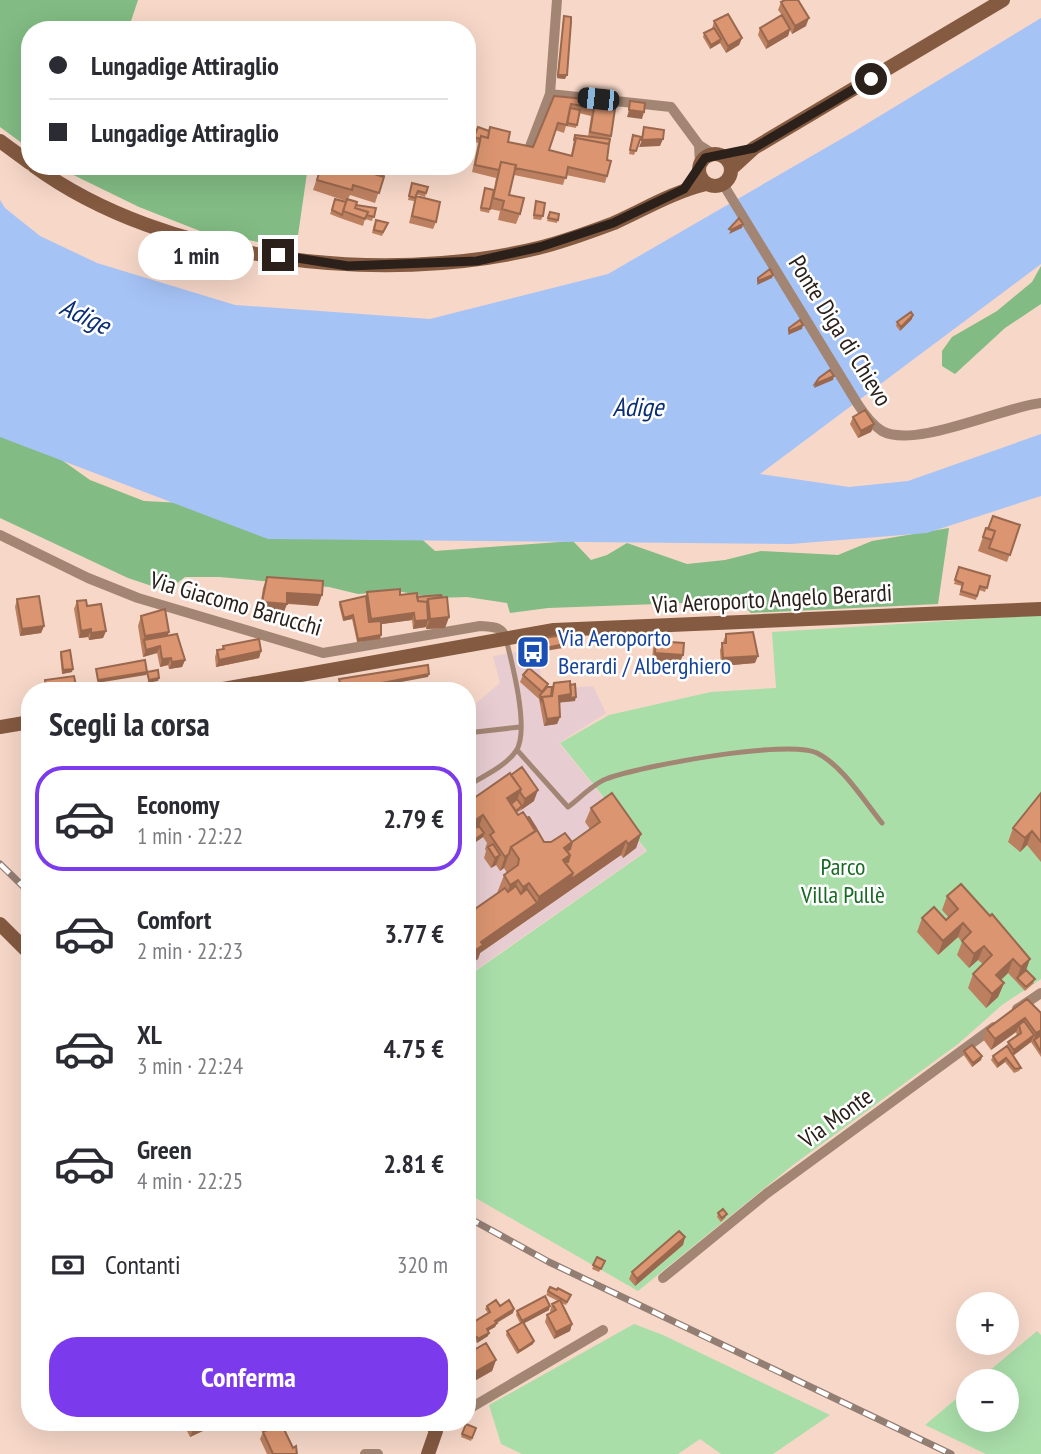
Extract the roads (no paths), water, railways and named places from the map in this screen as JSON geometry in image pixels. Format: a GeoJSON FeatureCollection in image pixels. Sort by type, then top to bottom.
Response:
{"type":"FeatureCollection","features":[{"type":"Feature","properties":{"kind":"street"},"geometry":{"type":"LineString","coordinates":[[529,149],[550,94],[557,0]]}},
{"type":"Feature","properties":{"kind":"street"},"geometry":{"type":"LineString","coordinates":[[699,145],[702,173],[715,186],[727,189],[731,169],[754,148],[1003,0]]}},
{"type":"Feature","properties":{"kind":"street"},"geometry":{"type":"LineString","coordinates":[[550,94],[671,107],[699,145],[717,155],[731,169]]}},
{"type":"Feature","properties":{"kind":"street"},"geometry":{"type":"LineString","coordinates":[[0,141],[21,156]]}},
{"type":"Feature","properties":{"kind":"street"},"geometry":{"type":"LineString","coordinates":[[46,175],[58,184],[114,211],[209,245],[348,266],[477,261],[540,247],[613,223],[684,189],[717,155],[732,150],[754,148]]}},
{"type":"Feature","properties":{"kind":"street","name":"Ponte Diga di Chievo"},"geometry":{"type":"LineString","coordinates":[[727,189],[868,421],[885,433],[916,435],[1041,403]]}},
{"type":"Feature","properties":{"kind":"street","name":"Via Giacomo Barucchi"},"geometry":{"type":"LineString","coordinates":[[0,535],[88,578],[138,598],[323,653],[480,626],[497,627],[503,631],[506,639]]}},
{"type":"Feature","properties":{"kind":"street","name":"Via Aeroporto Angelo Berardi"},"geometry":{"type":"LineString","coordinates":[[263,682],[554,629],[789,622],[1041,609]]}},
{"type":"Feature","properties":{"kind":"street"},"geometry":{"type":"LineString","coordinates":[[0,727],[21,724]]}},
{"type":"Feature","properties":{"kind":"street"},"geometry":{"type":"LineString","coordinates":[[0,924],[21,945]]}},
{"type":"Feature","properties":{"kind":"street","name":"Via Monte"},"geometry":{"type":"LineString","coordinates":[[663,1278],[766,1194],[1039,997]]}},
{"type":"Feature","properties":{"kind":"street"},"geometry":{"type":"LineString","coordinates":[[476,1405],[603,1330]]}},
{"type":"Feature","properties":{"kind":"street"},"geometry":{"type":"LineString","coordinates":[[428,1454],[435,1431]]}},
{"type":"Feature","properties":{"kind":"street"},"geometry":{"type":"LineString","coordinates":[[365,1454],[379,1454]]}},
{"type":"Feature","properties":{"kind":"lane"},"geometry":{"type":"LineString","coordinates":[[476,780],[517,750],[521,740],[515,680],[506,639]]}},
{"type":"Feature","properties":{"kind":"lane"},"geometry":{"type":"LineString","coordinates":[[476,732],[520,727]]}},
{"type":"Feature","properties":{"kind":"lane"},"geometry":{"type":"LineString","coordinates":[[517,750],[568,807],[605,779],[725,753],[790,749],[816,752],[835,767],[882,823]]}},
{"type":"Feature","properties":{"kind":"water","name":"Adige"},"geometry":{"type":"Polygon","coordinates":[[[1041,18],[1041,264],[760,474],[849,487],[908,481],[1041,434],[1041,496],[927,533],[791,544],[268,539],[0,437],[0,200],[5,208],[40,236],[97,263],[235,305],[430,319],[608,274],[855,131],[1041,18]]]}},
{"type":"Feature","properties":{"kind":"railway"},"geometry":{"type":"LineString","coordinates":[[0,864],[21,884]]}},
{"type":"Feature","properties":{"kind":"railway"},"geometry":{"type":"LineString","coordinates":[[476,1222],[549,1262],[951,1454]]}},
{"type":"Feature","properties":{"kind":"place","name":"Via Aeroporto Berardi / Alberghiero"},"geometry":{"type":"Point","coordinates":[533,652]}},
{"type":"Feature","properties":{"kind":"park label","name":"Parco Villa Pullè"},"geometry":{"type":"Point","coordinates":[843,881]}}]}
